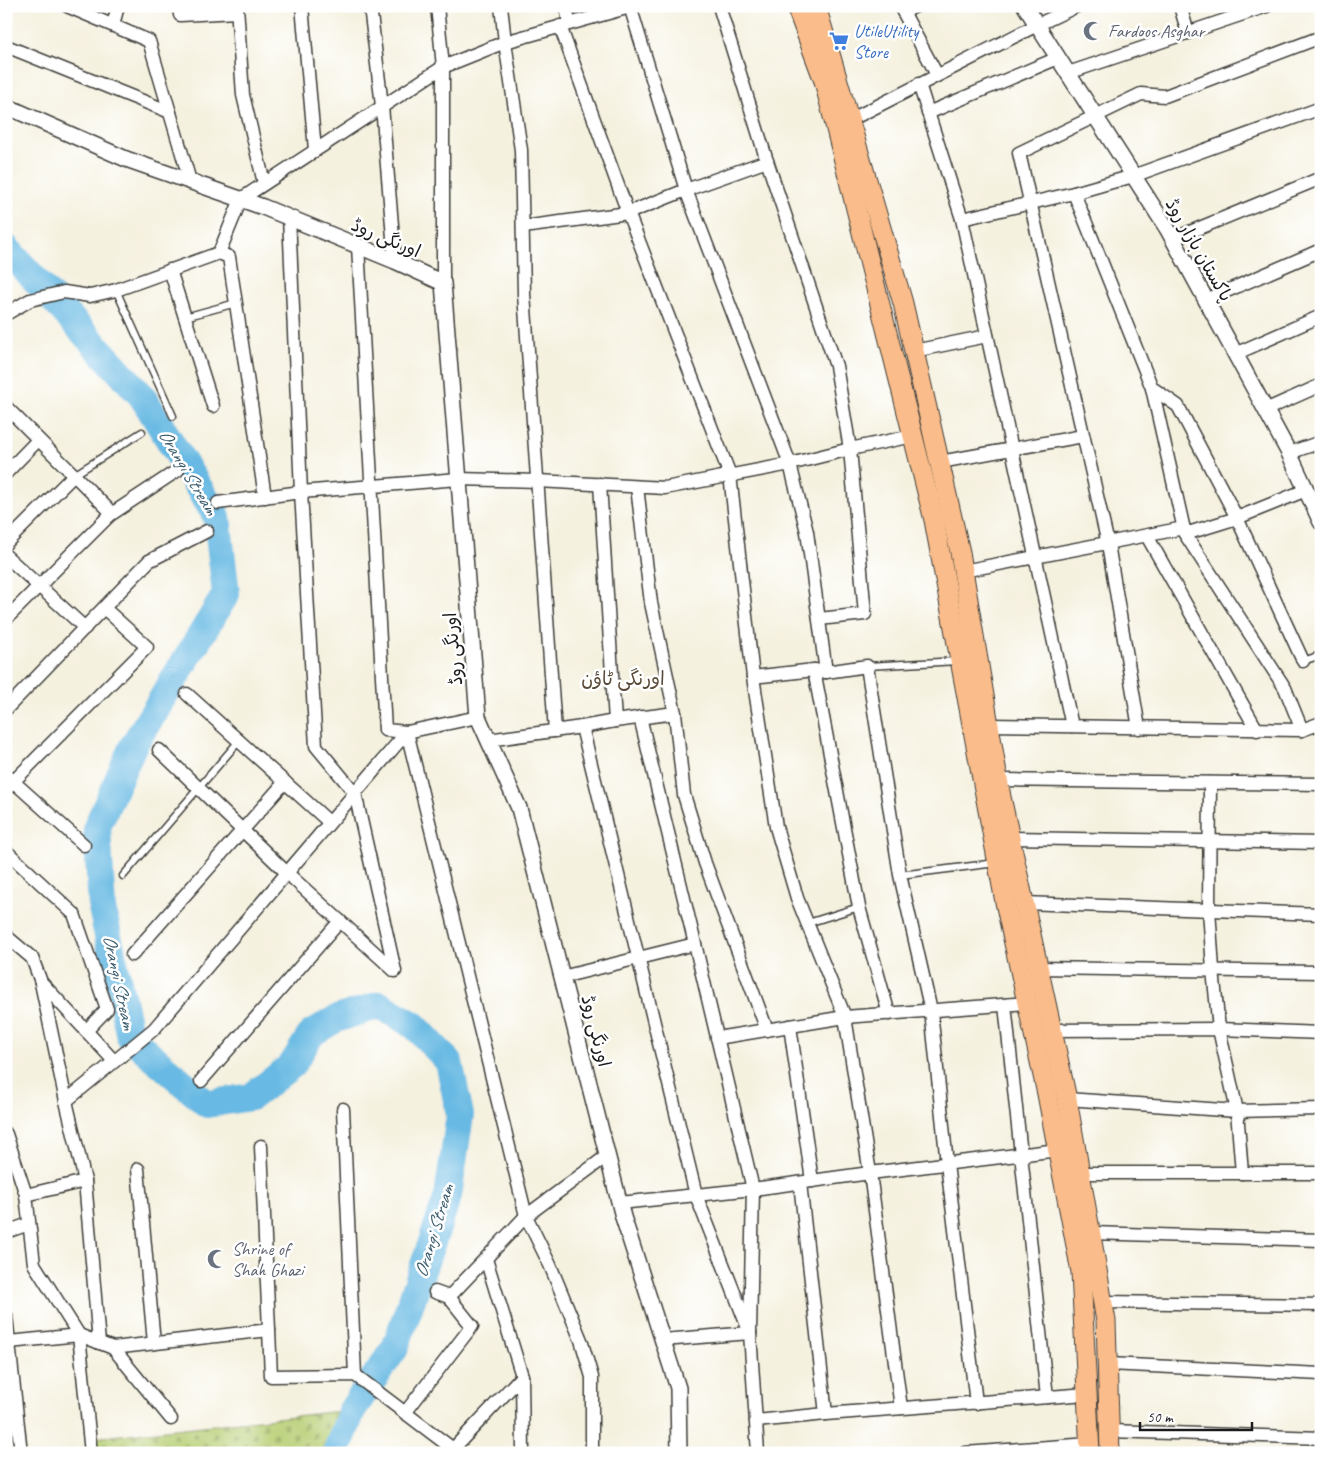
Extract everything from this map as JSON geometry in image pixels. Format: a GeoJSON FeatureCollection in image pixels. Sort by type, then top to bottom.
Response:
{"type":"FeatureCollection","features":[{"type":"Feature","properties":{"kind":"main road"},"geometry":{"type":"LineString","coordinates":[[796,6],[824,82],[934,520],[998,863],[1058,1150],[1081,1272],[1090,1448]]}},
{"type":"Feature","properties":{"kind":"main road"},"geometry":{"type":"LineString","coordinates":[[816,6],[903,303],[963,572],[998,780],[1067,1099],[1103,1302],[1108,1364],[1110,1453]]}},
{"type":"Feature","properties":{"kind":"street"},"geometry":{"type":"LineString","coordinates":[[67,6],[149,41],[190,181]]}},
{"type":"Feature","properties":{"kind":"street"},"geometry":{"type":"LineString","coordinates":[[113,25],[118,6]]}},
{"type":"Feature","properties":{"kind":"street"},"geometry":{"type":"LineString","coordinates":[[179,6],[180,15],[237,9],[243,95],[264,183]]}},
{"type":"Feature","properties":{"kind":"street"},"geometry":{"type":"LineString","coordinates":[[302,6],[315,150]]}},
{"type":"Feature","properties":{"kind":"street"},"geometry":{"type":"LineString","coordinates":[[370,6],[382,106],[395,261]]}},
{"type":"Feature","properties":{"kind":"street"},"geometry":{"type":"LineString","coordinates":[[437,6],[443,67],[442,283]]}},
{"type":"Feature","properties":{"kind":"street"},"geometry":{"type":"LineString","coordinates":[[501,6],[521,150],[524,294],[555,731]]}},
{"type":"Feature","properties":{"kind":"street"},"geometry":{"type":"LineString","coordinates":[[566,6],[564,25],[628,213],[730,475],[753,676],[776,827],[797,898],[845,1017],[870,1173],[901,1408]]}},
{"type":"Feature","properties":{"kind":"street"},"geometry":{"type":"LineString","coordinates":[[719,6],[836,366],[850,449],[865,614],[819,619]]}},
{"type":"Feature","properties":{"kind":"street"},"geometry":{"type":"LineString","coordinates":[[916,6],[901,9],[937,75]]}},
{"type":"Feature","properties":{"kind":"street","name":"پاکستان بازار روڈ"},"geometry":{"type":"LineString","coordinates":[[1025,6],[1173,240],[1289,453],[1320,516]]}},
{"type":"Feature","properties":{"kind":"street"},"geometry":{"type":"LineString","coordinates":[[850,120],[1076,6]]}},
{"type":"Feature","properties":{"kind":"street"},"geometry":{"type":"LineString","coordinates":[[1180,6],[1188,33]]}},
{"type":"Feature","properties":{"kind":"street"},"geometry":{"type":"LineString","coordinates":[[1068,73],[1267,6]]}},
{"type":"Feature","properties":{"kind":"street"},"geometry":{"type":"LineString","coordinates":[[219,253],[241,199],[443,67],[505,42],[630,7],[686,190],[790,464],[807,532],[819,619],[820,671],[859,907],[889,1014]]}},
{"type":"Feature","properties":{"kind":"street"},"geometry":{"type":"LineString","coordinates":[[1139,728],[1108,544],[1019,153],[1141,94],[1166,96],[1321,37]]}},
{"type":"Feature","properties":{"kind":"street"},"geometry":{"type":"LineString","coordinates":[[6,46],[170,112]]}},
{"type":"Feature","properties":{"kind":"street"},"geometry":{"type":"LineString","coordinates":[[928,113],[1058,58]]}},
{"type":"Feature","properties":{"kind":"street"},"geometry":{"type":"LineString","coordinates":[[919,84],[962,219],[1034,558],[1072,726]]}},
{"type":"Feature","properties":{"kind":"street","name":"اورنگی روڈ"},"geometry":{"type":"LineString","coordinates":[[6,106],[126,158],[289,217],[395,261],[442,283],[478,717],[519,808],[620,1203],[678,1388],[679,1453]]}},
{"type":"Feature","properties":{"kind":"street"},"geometry":{"type":"LineString","coordinates":[[962,219],[1074,193],[1133,176],[1321,108]]}},
{"type":"Feature","properties":{"kind":"street"},"geometry":{"type":"LineString","coordinates":[[523,227],[628,213],[768,161]]}},
{"type":"Feature","properties":{"kind":"street"},"geometry":{"type":"LineString","coordinates":[[1173,240],[1321,178]]}},
{"type":"Feature","properties":{"kind":"street"},"geometry":{"type":"LineString","coordinates":[[1074,193],[1152,388],[1184,531],[1285,688],[1302,730]]}},
{"type":"Feature","properties":{"kind":"street"},"geometry":{"type":"LineString","coordinates":[[159,750],[287,873],[395,971],[355,792],[316,746],[300,492],[289,217]]}},
{"type":"Feature","properties":{"kind":"street"},"geometry":{"type":"LineString","coordinates":[[358,246],[385,730],[407,732],[478,717]]}},
{"type":"Feature","properties":{"kind":"street"},"geometry":{"type":"LineString","coordinates":[[1206,300],[1321,250]]}},
{"type":"Feature","properties":{"kind":"street"},"geometry":{"type":"LineString","coordinates":[[6,314],[30,300],[64,292],[90,296],[116,290],[219,253],[229,257],[265,497]]}},
{"type":"Feature","properties":{"kind":"street"},"geometry":{"type":"LineString","coordinates":[[170,270],[213,406]]}},
{"type":"Feature","properties":{"kind":"street"},"geometry":{"type":"LineString","coordinates":[[1235,354],[1321,316]]}},
{"type":"Feature","properties":{"kind":"street"},"geometry":{"type":"LineString","coordinates":[[914,351],[987,336]]}},
{"type":"Feature","properties":{"kind":"street"},"geometry":{"type":"LineString","coordinates":[[1265,410],[1321,385]]}},
{"type":"Feature","properties":{"kind":"street"},"geometry":{"type":"LineString","coordinates":[[1152,388],[1178,406],[1238,518],[1303,662]]}},
{"type":"Feature","properties":{"kind":"street"},"geometry":{"type":"LineString","coordinates":[[6,407],[112,513]]}},
{"type":"Feature","properties":{"kind":"street"},"geometry":{"type":"LineString","coordinates":[[218,503],[300,492],[458,479],[538,480],[665,488],[790,464],[913,436]]}},
{"type":"Feature","properties":{"kind":"street"},"geometry":{"type":"LineString","coordinates":[[940,462],[1083,436]]}},
{"type":"Feature","properties":{"kind":"street"},"geometry":{"type":"LineString","coordinates":[[6,473],[38,440]]}},
{"type":"Feature","properties":{"kind":"street"},"geometry":{"type":"LineString","coordinates":[[1289,453],[1321,442]]}},
{"type":"Feature","properties":{"kind":"street"},"geometry":{"type":"LineString","coordinates":[[6,619],[112,513],[178,470]]}},
{"type":"Feature","properties":{"kind":"street"},"geometry":{"type":"LineString","coordinates":[[6,543],[74,475]]}},
{"type":"Feature","properties":{"kind":"street"},"geometry":{"type":"LineString","coordinates":[[600,484],[615,721]]}},
{"type":"Feature","properties":{"kind":"street"},"geometry":{"type":"LineString","coordinates":[[637,487],[651,603],[675,713],[684,795],[705,863],[767,1030]]}},
{"type":"Feature","properties":{"kind":"street"},"geometry":{"type":"LineString","coordinates":[[963,572],[1147,536],[1184,531],[1238,518],[1306,490]]}},
{"type":"Feature","properties":{"kind":"street"},"geometry":{"type":"LineString","coordinates":[[6,710],[149,561],[207,531]]}},
{"type":"Feature","properties":{"kind":"street"},"geometry":{"type":"LineString","coordinates":[[1147,536],[1257,730]]}},
{"type":"Feature","properties":{"kind":"street"},"geometry":{"type":"LineString","coordinates":[[6,556],[85,628]]}},
{"type":"Feature","properties":{"kind":"street"},"geometry":{"type":"LineString","coordinates":[[84,845],[9,782],[147,647],[104,608]]}},
{"type":"Feature","properties":{"kind":"street"},"geometry":{"type":"LineString","coordinates":[[753,676],[867,666],[900,875],[931,1010],[947,1164],[976,1403]]}},
{"type":"Feature","properties":{"kind":"street"},"geometry":{"type":"LineString","coordinates":[[187,694],[330,822]]}},
{"type":"Feature","properties":{"kind":"street"},"geometry":{"type":"LineString","coordinates":[[488,740],[675,713]]}},
{"type":"Feature","properties":{"kind":"street"},"geometry":{"type":"LineString","coordinates":[[640,717],[754,1189],[750,1333],[758,1453]]}},
{"type":"Feature","properties":{"kind":"street"},"geometry":{"type":"LineString","coordinates":[[989,725],[1302,730],[1321,723]]}},
{"type":"Feature","properties":{"kind":"street"},"geometry":{"type":"LineString","coordinates":[[582,727],[696,1195],[750,1333]]}},
{"type":"Feature","properties":{"kind":"street"},"geometry":{"type":"LineString","coordinates":[[66,1100],[154,1029],[407,732]]}},
{"type":"Feature","properties":{"kind":"street"},"geometry":{"type":"LineString","coordinates":[[407,732],[526,1216],[550,1265],[578,1332],[592,1377],[592,1453]]}},
{"type":"Feature","properties":{"kind":"street"},"geometry":{"type":"LineString","coordinates":[[998,780],[1321,784]]}},
{"type":"Feature","properties":{"kind":"street"},"geometry":{"type":"LineString","coordinates":[[132,955],[285,782]]}},
{"type":"Feature","properties":{"kind":"street"},"geometry":{"type":"LineString","coordinates":[[1210,783],[1209,910],[1213,970],[1219,1029],[1237,1111],[1242,1173]]}},
{"type":"Feature","properties":{"kind":"street"},"geometry":{"type":"LineString","coordinates":[[1010,838],[1321,843]]}},
{"type":"Feature","properties":{"kind":"street"},"geometry":{"type":"LineString","coordinates":[[6,851],[74,914],[107,1009],[86,1031]]}},
{"type":"Feature","properties":{"kind":"street"},"geometry":{"type":"LineString","coordinates":[[1024,903],[1321,914]]}},
{"type":"Feature","properties":{"kind":"street"},"geometry":{"type":"LineString","coordinates":[[202,1081],[340,921]]}},
{"type":"Feature","properties":{"kind":"street"},"geometry":{"type":"LineString","coordinates":[[6,936],[32,958],[41,982],[85,1181],[99,1343]]}},
{"type":"Feature","properties":{"kind":"street"},"geometry":{"type":"LineString","coordinates":[[562,976],[695,944]]}},
{"type":"Feature","properties":{"kind":"street"},"geometry":{"type":"LineString","coordinates":[[1038,968],[1321,972]]}},
{"type":"Feature","properties":{"kind":"street"},"geometry":{"type":"LineString","coordinates":[[41,982],[115,1061]]}},
{"type":"Feature","properties":{"kind":"street"},"geometry":{"type":"LineString","coordinates":[[717,1038],[845,1017],[1027,1003]]}},
{"type":"Feature","properties":{"kind":"street"},"geometry":{"type":"LineString","coordinates":[[1005,1005],[1047,1397]]}},
{"type":"Feature","properties":{"kind":"street"},"geometry":{"type":"LineString","coordinates":[[790,1026],[806,1182],[826,1414]]}},
{"type":"Feature","properties":{"kind":"street"},"geometry":{"type":"LineString","coordinates":[[1052,1030],[1219,1029],[1321,1032]]}},
{"type":"Feature","properties":{"kind":"street"},"geometry":{"type":"LineString","coordinates":[[1067,1099],[1237,1111],[1321,1109]]}},
{"type":"Feature","properties":{"kind":"street"},"geometry":{"type":"LineString","coordinates":[[343,1109],[355,1376]]}},
{"type":"Feature","properties":{"kind":"street"},"geometry":{"type":"LineString","coordinates":[[6,1134],[26,1196],[34,1264],[79,1335],[91,1453]]}},
{"type":"Feature","properties":{"kind":"street"},"geometry":{"type":"LineString","coordinates":[[261,1146],[271,1376],[355,1376],[453,1451],[522,1376]]}},
{"type":"Feature","properties":{"kind":"street"},"geometry":{"type":"LineString","coordinates":[[620,1203],[754,1189],[1058,1150]]}},
{"type":"Feature","properties":{"kind":"street"},"geometry":{"type":"LineString","coordinates":[[449,1298],[526,1216],[608,1155]]}},
{"type":"Feature","properties":{"kind":"street"},"geometry":{"type":"LineString","coordinates":[[138,1169],[154,1343]]}},
{"type":"Feature","properties":{"kind":"street"},"geometry":{"type":"LineString","coordinates":[[1080,1173],[1321,1173]]}},
{"type":"Feature","properties":{"kind":"street"},"geometry":{"type":"LineString","coordinates":[[26,1196],[85,1181]]}},
{"type":"Feature","properties":{"kind":"street"},"geometry":{"type":"LineString","coordinates":[[6,1232],[29,1224]]}},
{"type":"Feature","properties":{"kind":"street"},"geometry":{"type":"LineString","coordinates":[[1091,1233],[1321,1240]]}},
{"type":"Feature","properties":{"kind":"street"},"geometry":{"type":"LineString","coordinates":[[486,1259],[522,1376],[523,1453]]}},
{"type":"Feature","properties":{"kind":"street"},"geometry":{"type":"LineString","coordinates":[[404,1413],[472,1326],[449,1298],[435,1292]]}},
{"type":"Feature","properties":{"kind":"street"},"geometry":{"type":"LineString","coordinates":[[1103,1302],[1321,1305]]}},
{"type":"Feature","properties":{"kind":"street"},"geometry":{"type":"LineString","coordinates":[[6,1315],[21,1453]]}},
{"type":"Feature","properties":{"kind":"street"},"geometry":{"type":"LineString","coordinates":[[9,1342],[79,1335],[113,1348],[269,1330]]}},
{"type":"Feature","properties":{"kind":"street"},"geometry":{"type":"LineString","coordinates":[[663,1340],[750,1333]]}},
{"type":"Feature","properties":{"kind":"street"},"geometry":{"type":"LineString","coordinates":[[113,1348],[171,1419]]}},
{"type":"Feature","properties":{"kind":"street"},"geometry":{"type":"LineString","coordinates":[[1108,1364],[1321,1374]]}},
{"type":"Feature","properties":{"kind":"street"},"geometry":{"type":"LineString","coordinates":[[756,1421],[1087,1394]]}},
{"type":"Feature","properties":{"kind":"street"},"geometry":{"type":"LineString","coordinates":[[1110,1431],[1321,1438]]}},
{"type":"Feature","properties":{"kind":"street"},"geometry":{"type":"LineString","coordinates":[[965,1453],[1090,1448]]}},
{"type":"Feature","properties":{"kind":"lane"},"geometry":{"type":"LineString","coordinates":[[116,290],[173,416]]}},
{"type":"Feature","properties":{"kind":"lane"},"geometry":{"type":"LineString","coordinates":[[185,316],[236,303]]}},
{"type":"Feature","properties":{"kind":"lane"},"geometry":{"type":"LineString","coordinates":[[74,475],[142,432]]}},
{"type":"Feature","properties":{"kind":"lane"},"geometry":{"type":"LineString","coordinates":[[1303,662],[1321,655]]}},
{"type":"Feature","properties":{"kind":"lane"},"geometry":{"type":"LineString","coordinates":[[867,666],[960,660]]}},
{"type":"Feature","properties":{"kind":"lane"},"geometry":{"type":"LineString","coordinates":[[123,876],[240,741]]}},
{"type":"Feature","properties":{"kind":"lane"},"geometry":{"type":"LineString","coordinates":[[900,875],[998,863]]}},
{"type":"Feature","properties":{"kind":"lane"},"geometry":{"type":"LineString","coordinates":[[808,923],[859,907]]}},
{"type":"Feature","properties":{"kind":"green space"},"geometry":{"type":"Polygon","coordinates":[[[340,1411],[324,1453],[94,1453],[93,1438],[340,1411]]]}},
{"type":"Feature","properties":{"kind":"waterway","name":"Orangi Stream"},"geometry":{"type":"LineString","coordinates":[[6,248],[142,396],[217,517],[226,594],[133,746],[97,827],[102,908],[130,1037],[207,1104],[251,1097],[292,1065],[312,1033],[336,1019],[380,1005],[415,1026],[449,1062],[460,1115],[448,1196],[395,1348],[352,1410],[336,1453]]}},
{"type":"Feature","properties":{"kind":"place","name":"Fardoos Asghar"},"geometry":{"type":"Point","coordinates":[1093,31]}},
{"type":"Feature","properties":{"kind":"place","name":"UtileUtility Store"},"geometry":{"type":"Point","coordinates":[839,41]}},
{"type":"Feature","properties":{"kind":"place","name":"Shrine of Shah Ghazi"},"geometry":{"type":"Point","coordinates":[217,1259]}},
{"type":"Feature","properties":{"kind":"district","name":"اورنگی ٹاؤن"},"geometry":{"type":"Point","coordinates":[623,679]}}]}
